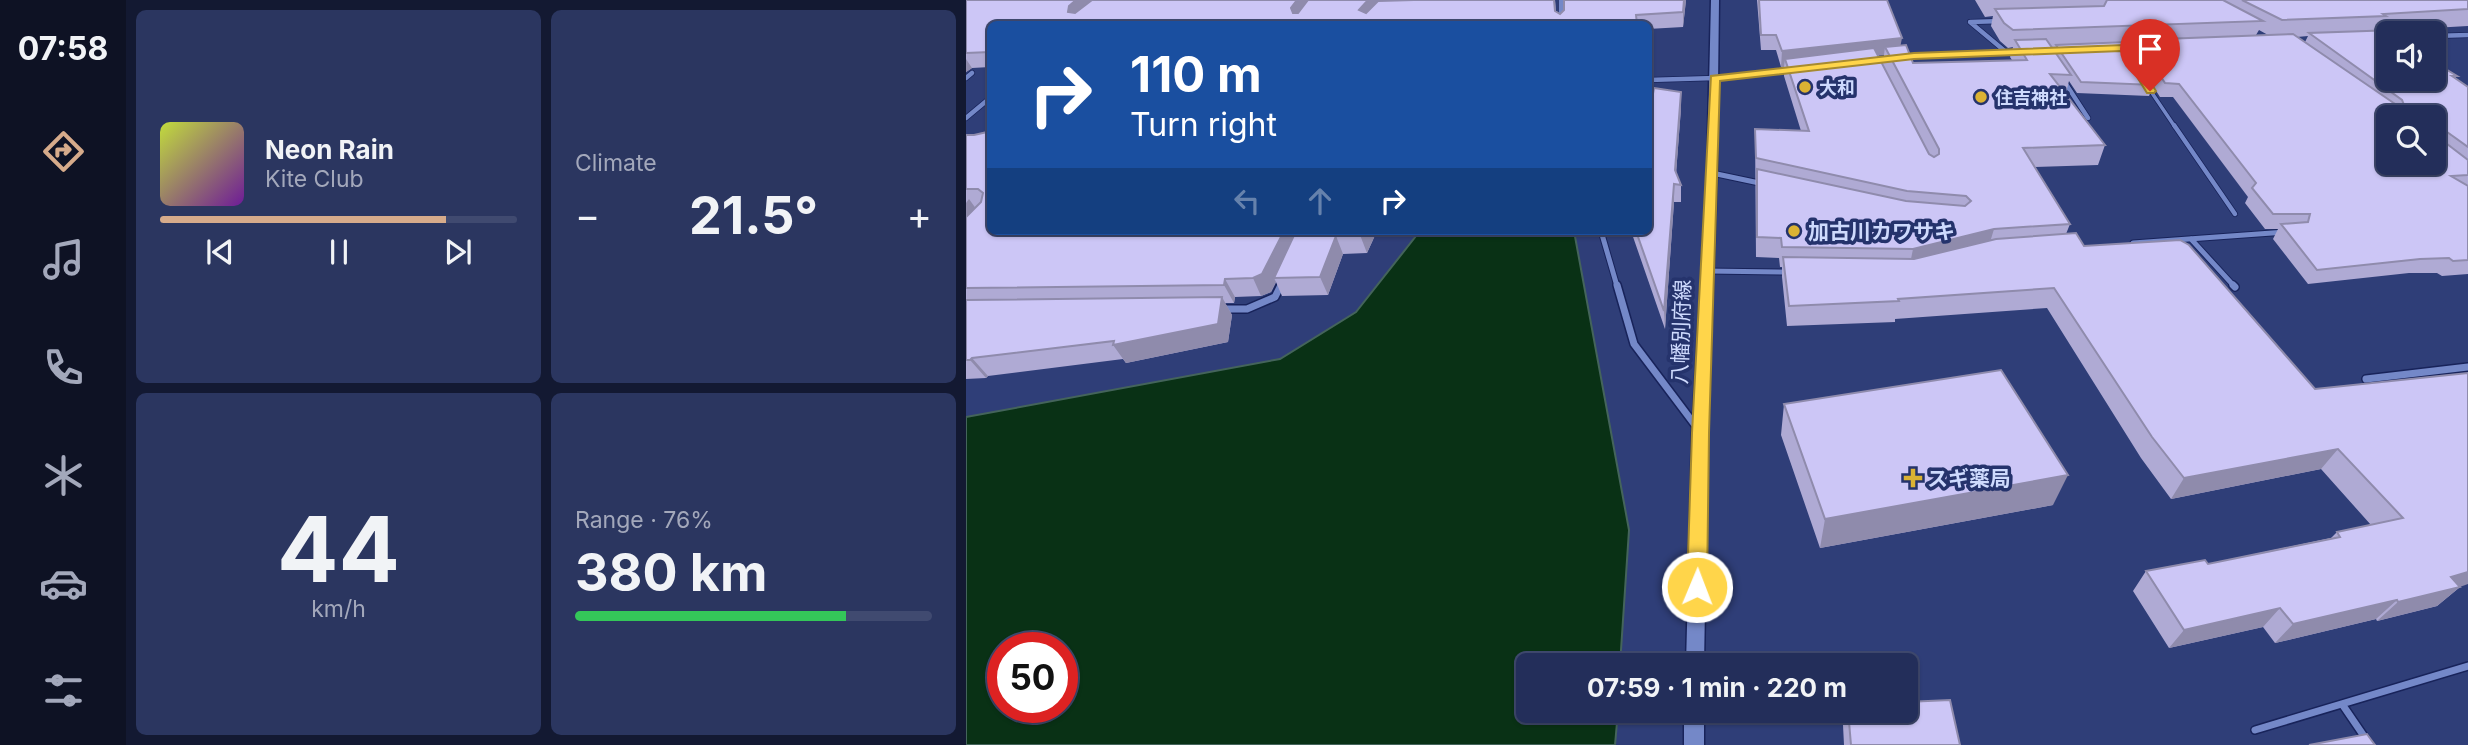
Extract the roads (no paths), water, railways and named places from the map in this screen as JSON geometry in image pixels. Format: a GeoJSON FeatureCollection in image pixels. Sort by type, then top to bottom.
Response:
{"type":"FeatureCollection","features":[{"type":"Feature","properties":{"kind":"main road","name":"八幡別府線"},"geometry":{"type":"LineString","coordinates":[[1695,653],[1700,433],[1712,173],[1715,0]]}},
{"type":"Feature","properties":{"kind":"main road"},"geometry":{"type":"LineString","coordinates":[[1694,723],[1694,745]]}},
{"type":"Feature","properties":{"kind":"street"},"geometry":{"type":"LineString","coordinates":[[1561,0],[1561,21]]}},
{"type":"Feature","properties":{"kind":"street"},"geometry":{"type":"LineString","coordinates":[[2007,52],[1970,22],[2008,21]]}},
{"type":"Feature","properties":{"kind":"street"},"geometry":{"type":"LineString","coordinates":[[2446,36],[2468,35]]}},
{"type":"Feature","properties":{"kind":"street"},"geometry":{"type":"LineString","coordinates":[[1900,57],[2032,51]]}},
{"type":"Feature","properties":{"kind":"street"},"geometry":{"type":"LineString","coordinates":[[1652,80],[1714,78],[1797,69]]}},
{"type":"Feature","properties":{"kind":"street"},"geometry":{"type":"LineString","coordinates":[[966,78],[972,74]]}},
{"type":"Feature","properties":{"kind":"street"},"geometry":{"type":"LineString","coordinates":[[2059,74],[2088,118]]}},
{"type":"Feature","properties":{"kind":"street"},"geometry":{"type":"LineString","coordinates":[[966,118],[987,100]]}},
{"type":"Feature","properties":{"kind":"street"},"geometry":{"type":"LineString","coordinates":[[1712,173],[1775,187]]}},
{"type":"Feature","properties":{"kind":"street"},"geometry":{"type":"LineString","coordinates":[[2124,244],[2297,232]]}},
{"type":"Feature","properties":{"kind":"street"},"geometry":{"type":"LineString","coordinates":[[1602,235],[1634,344],[1700,433]]}},
{"type":"Feature","properties":{"kind":"street"},"geometry":{"type":"LineString","coordinates":[[2191,239],[2235,287]]}},
{"type":"Feature","properties":{"kind":"street"},"geometry":{"type":"LineString","coordinates":[[1707,271],[1801,272]]}},
{"type":"Feature","properties":{"kind":"street"},"geometry":{"type":"LineString","coordinates":[[1206,309],[1247,309],[1266,301],[1275,297],[1286,275]]}},
{"type":"Feature","properties":{"kind":"street"},"geometry":{"type":"LineString","coordinates":[[2366,379],[2468,367]]}},
{"type":"Feature","properties":{"kind":"lane"},"geometry":{"type":"LineString","coordinates":[[2144,80],[2235,214]]}},
{"type":"Feature","properties":{"kind":"lane"},"geometry":{"type":"LineString","coordinates":[[2255,730],[2468,666]]}},
{"type":"Feature","properties":{"kind":"lane"},"geometry":{"type":"LineString","coordinates":[[2342,704],[2370,745]]}},
{"type":"Feature","properties":{"kind":"place","name":"大和"},"geometry":{"type":"Point","coordinates":[1805,87]}},
{"type":"Feature","properties":{"kind":"place","name":"住吉神社"},"geometry":{"type":"Point","coordinates":[1981,97]}},
{"type":"Feature","properties":{"kind":"place","name":"加古川カワサキ"},"geometry":{"type":"Point","coordinates":[1794,231]}},
{"type":"Feature","properties":{"kind":"place","name":"スギ薬局"},"geometry":{"type":"Point","coordinates":[1913,478]}}]}
